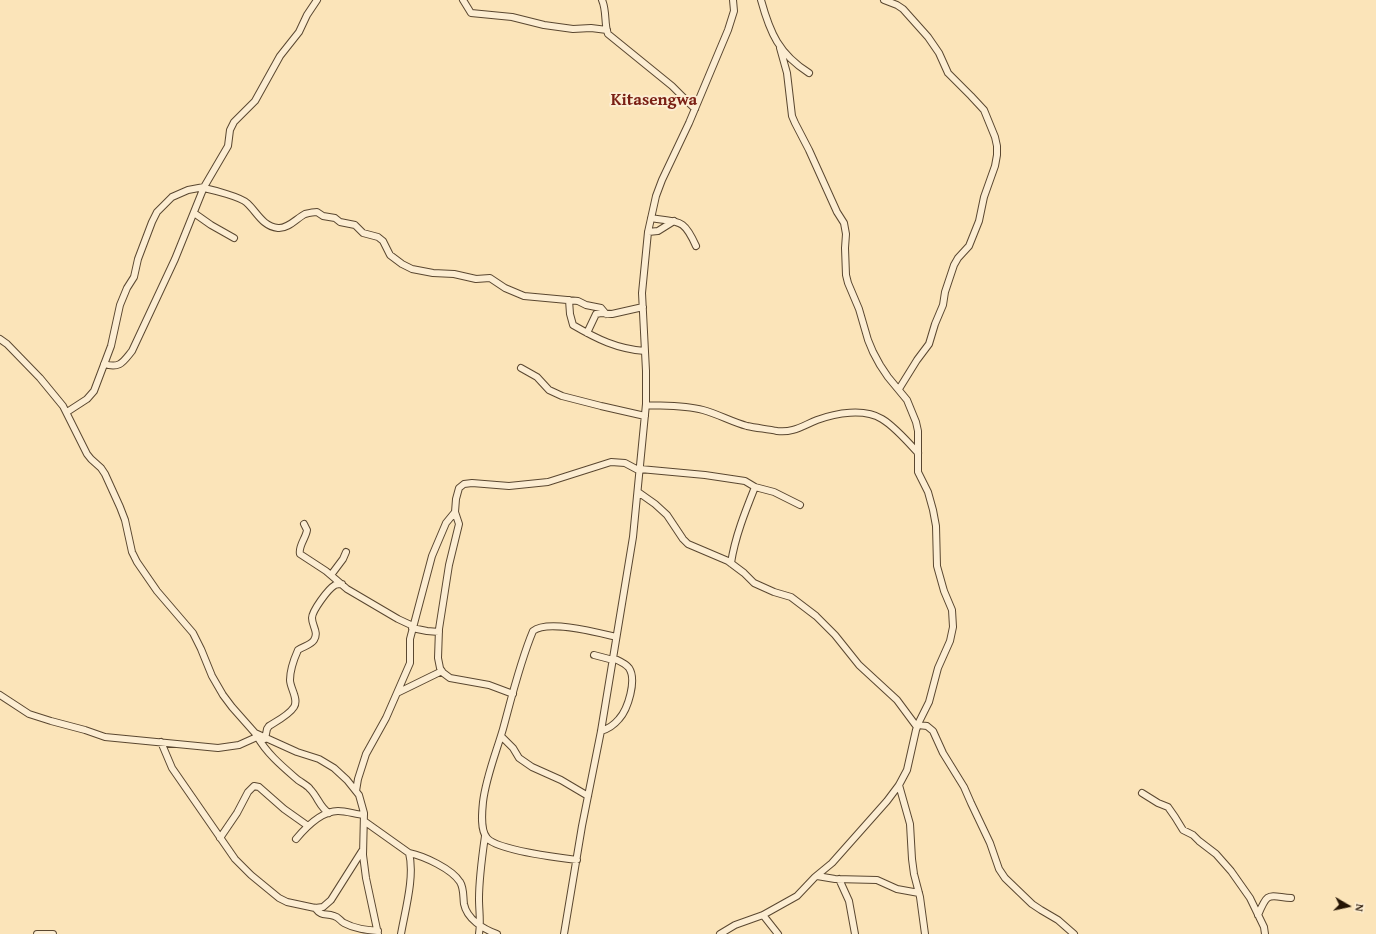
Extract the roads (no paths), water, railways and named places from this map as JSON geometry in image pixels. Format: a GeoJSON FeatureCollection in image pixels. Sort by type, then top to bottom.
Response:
{"type":"FeatureCollection","features":[{"type":"Feature","properties":{"kind":"street"},"geometry":{"type":"LineString","coordinates":[[104,364],[111,366],[118,365],[124,362],[132,351],[176,259],[204,187],[228,146],[230,130],[234,122],[255,101],[280,56],[299,32],[307,15],[317,0]]}},
{"type":"Feature","properties":{"kind":"street"},"geometry":{"type":"LineString","coordinates":[[463,0],[471,13],[512,17],[544,25],[573,29],[591,28],[607,30]]}},
{"type":"Feature","properties":{"kind":"street"},"geometry":{"type":"LineString","coordinates":[[602,0],[605,9],[608,34],[672,86],[695,109]]}},
{"type":"Feature","properties":{"kind":"street"},"geometry":{"type":"LineString","coordinates":[[564,934],[601,731],[633,537],[646,405],[643,275],[648,232],[656,196],[662,180],[695,109],[728,30],[734,3],[740,0]]}},
{"type":"Feature","properties":{"kind":"street"},"geometry":{"type":"LineString","coordinates":[[720,934],[735,925],[763,915],[797,896],[832,863],[879,811],[899,785],[908,765],[917,726],[930,702],[938,668],[950,641],[953,627],[952,610],[944,591],[937,566],[935,519],[928,492],[918,472],[918,431],[916,422],[907,400],[888,377],[873,352],[859,309],[848,283],[845,253],[846,228],[792,116],[787,73],[780,48],[767,20],[761,0]]}},
{"type":"Feature","properties":{"kind":"street"},"geometry":{"type":"LineString","coordinates":[[884,0],[903,9],[925,33],[939,53],[948,73],[981,106],[996,137],[997,150],[996,166],[984,197],[980,221],[969,246],[954,265],[945,292],[943,305],[929,344],[899,389]]}},
{"type":"Feature","properties":{"kind":"street"},"geometry":{"type":"LineString","coordinates":[[780,48],[794,62],[809,73]]}},
{"type":"Feature","properties":{"kind":"street"},"geometry":{"type":"LineString","coordinates":[[67,412],[87,399],[93,393],[111,346],[120,305],[127,288],[134,277],[138,259],[157,212],[172,197],[188,190],[204,187],[247,202],[262,221],[276,228],[281,228],[293,223],[306,214],[317,212],[323,216],[335,218],[340,222],[355,225],[363,233],[378,237],[383,241],[390,254],[402,264],[417,270],[454,274],[476,279],[490,278],[505,288],[524,296],[569,300],[602,308],[606,314]]}},
{"type":"Feature","properties":{"kind":"street"},"geometry":{"type":"LineString","coordinates":[[194,213],[234,238]]}},
{"type":"Feature","properties":{"kind":"street"},"geometry":{"type":"LineString","coordinates":[[651,218],[680,223],[686,227],[696,246]]}},
{"type":"Feature","properties":{"kind":"street"},"geometry":{"type":"LineString","coordinates":[[648,232],[658,231],[674,222]]}},
{"type":"Feature","properties":{"kind":"street"},"geometry":{"type":"LineString","coordinates":[[569,300],[571,321],[573,325],[612,345],[621,348],[645,351]]}},
{"type":"Feature","properties":{"kind":"street"},"geometry":{"type":"LineString","coordinates":[[587,333],[596,314],[606,314],[643,307]]}},
{"type":"Feature","properties":{"kind":"street"},"geometry":{"type":"LineString","coordinates":[[0,339],[7,344],[40,378],[67,412],[87,454],[105,474],[125,520],[132,552],[137,562],[161,596],[193,632],[212,676],[223,695],[258,736],[270,755],[296,779],[309,787],[323,810],[329,813]]}},
{"type":"Feature","properties":{"kind":"street"},"geometry":{"type":"LineString","coordinates":[[521,368],[530,372],[549,390],[562,396],[645,416]]}},
{"type":"Feature","properties":{"kind":"street"},"geometry":{"type":"LineString","coordinates":[[646,405],[698,409],[746,426],[785,431],[794,430],[838,414],[869,414],[882,419],[918,453]]}},
{"type":"Feature","properties":{"kind":"street"},"geometry":{"type":"LineString","coordinates":[[513,694],[489,685],[450,678],[442,671],[438,658],[439,632],[449,565],[459,524],[456,512],[458,491],[464,484],[472,483],[509,486],[548,482],[604,464],[617,462],[640,470],[720,477],[745,481],[755,487],[771,490],[800,505]]}},
{"type":"Feature","properties":{"kind":"street"},"geometry":{"type":"LineString","coordinates":[[731,563],[741,522],[755,487]]}},
{"type":"Feature","properties":{"kind":"street"},"geometry":{"type":"LineString","coordinates":[[638,492],[667,515],[688,544],[731,563],[754,583],[769,590],[791,597],[821,620],[859,665],[897,700],[917,726]]}},
{"type":"Feature","properties":{"kind":"street"},"geometry":{"type":"LineString","coordinates":[[356,791],[358,779],[366,754],[380,730],[410,663],[410,639],[432,556],[446,523],[456,512]]}},
{"type":"Feature","properties":{"kind":"street"},"geometry":{"type":"LineString","coordinates":[[304,524],[307,530],[299,552],[303,556],[331,575],[347,589],[398,619],[413,627],[427,631],[439,632]]}},
{"type":"Feature","properties":{"kind":"street"},"geometry":{"type":"LineString","coordinates":[[331,575],[343,559],[346,552]]}},
{"type":"Feature","properties":{"kind":"street"},"geometry":{"type":"LineString","coordinates":[[265,738],[269,726],[291,711],[295,706],[296,702],[290,686],[291,672],[298,650],[311,644],[316,636],[312,621],[313,613],[329,591],[335,585],[342,584]]}},
{"type":"Feature","properties":{"kind":"street"},"geometry":{"type":"LineString","coordinates":[[479,934],[481,925],[479,899],[480,867],[485,836],[483,825],[484,802],[494,756],[528,642],[533,630],[537,628],[556,626],[616,637]]}},
{"type":"Feature","properties":{"kind":"street"},"geometry":{"type":"LineString","coordinates":[[594,655],[613,659],[626,664],[630,669],[633,680],[622,716],[610,727],[601,731]]}},
{"type":"Feature","properties":{"kind":"street"},"geometry":{"type":"LineString","coordinates":[[397,693],[442,671]]}},
{"type":"Feature","properties":{"kind":"street"},"geometry":{"type":"LineString","coordinates":[[0,695],[29,714],[105,737],[228,748],[239,745],[258,736],[326,763],[340,773],[356,791],[361,801],[364,818],[363,850],[366,878],[378,933],[345,924],[336,916],[320,914],[315,908]]}},
{"type":"Feature","properties":{"kind":"street"},"geometry":{"type":"LineString","coordinates":[[917,726],[927,726],[933,731],[943,754],[964,787],[985,830],[1005,878],[1032,904],[1058,920],[1074,934]]}},
{"type":"Feature","properties":{"kind":"street"},"geometry":{"type":"LineString","coordinates":[[501,736],[513,748],[520,758],[532,768],[561,780],[588,796]]}},
{"type":"Feature","properties":{"kind":"street"},"geometry":{"type":"LineString","coordinates":[[161,742],[172,768],[235,859],[251,875],[279,898],[287,902],[315,908],[323,907],[331,900],[363,850]]}},
{"type":"Feature","properties":{"kind":"street"},"geometry":{"type":"LineString","coordinates":[[899,785],[910,824],[914,874],[919,892],[925,934]]}},
{"type":"Feature","properties":{"kind":"street"},"geometry":{"type":"LineString","coordinates":[[220,838],[237,813],[248,792],[254,786],[259,787],[284,809],[308,826]]}},
{"type":"Feature","properties":{"kind":"street"},"geometry":{"type":"LineString","coordinates":[[1142,793],[1158,803],[1168,807],[1183,830],[1194,835],[1231,871],[1250,898],[1264,927],[1265,934]]}},
{"type":"Feature","properties":{"kind":"street"},"geometry":{"type":"LineString","coordinates":[[296,839],[315,820],[329,813],[338,811],[364,818],[409,853],[428,859],[457,878],[462,888],[467,914],[481,925],[497,934]]}},
{"type":"Feature","properties":{"kind":"street"},"geometry":{"type":"LineString","coordinates":[[485,836],[491,842],[503,846],[577,860]]}},
{"type":"Feature","properties":{"kind":"street"},"geometry":{"type":"LineString","coordinates":[[401,934],[411,873],[411,860],[409,853]]}},
{"type":"Feature","properties":{"kind":"street"},"geometry":{"type":"LineString","coordinates":[[817,876],[839,879],[878,880],[897,889],[919,892]]}},
{"type":"Feature","properties":{"kind":"street"},"geometry":{"type":"LineString","coordinates":[[839,879],[849,901],[855,934]]}},
{"type":"Feature","properties":{"kind":"street"},"geometry":{"type":"LineString","coordinates":[[1258,915],[1263,903],[1269,897],[1274,895],[1291,898]]}},
{"type":"Feature","properties":{"kind":"street"},"geometry":{"type":"LineString","coordinates":[[763,915],[778,934]]}},
{"type":"Feature","properties":{"kind":"street"},"geometry":{"type":"LineString","coordinates":[[37,934],[53,934]]}},
{"type":"Feature","properties":{"kind":"district","name":"Kitasengwa"},"geometry":{"type":"Point","coordinates":[654,101]}}]}
